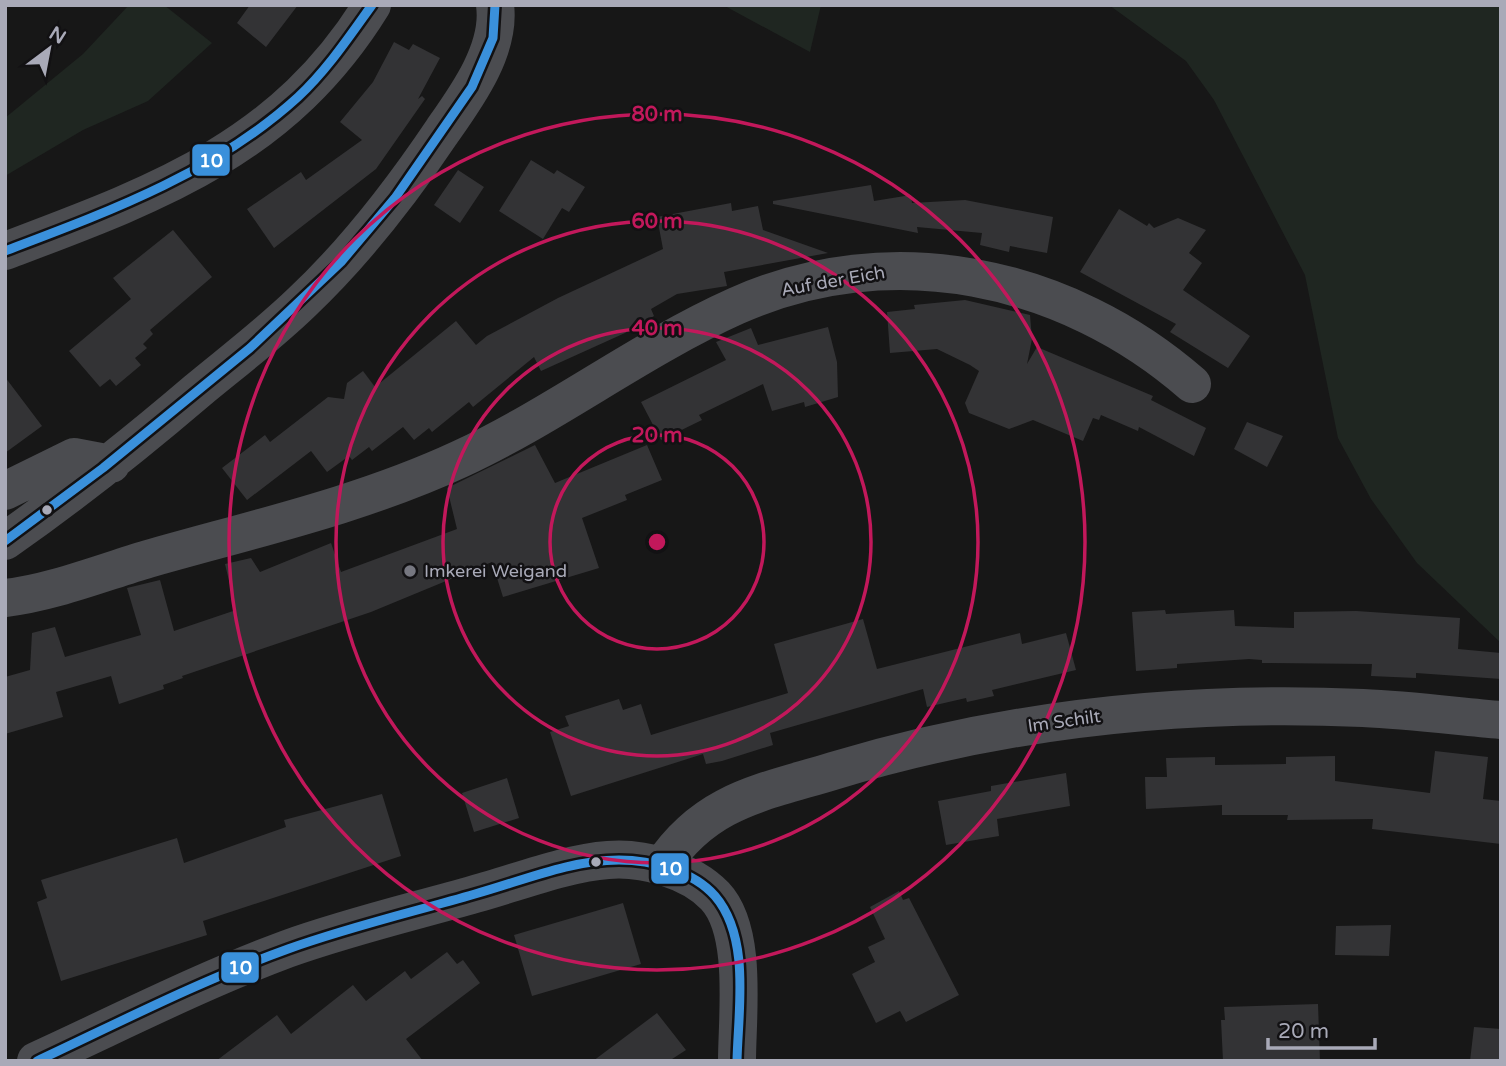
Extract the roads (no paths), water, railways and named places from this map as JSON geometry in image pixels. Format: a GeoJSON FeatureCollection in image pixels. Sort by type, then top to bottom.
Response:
{"type":"FeatureCollection","features":[{"type":"Feature","properties":{"kind":"street"},"geometry":{"type":"LineString","coordinates":[[5,251],[183,178],[264,128],[324,71],[372,5]]}},
{"type":"Feature","properties":{"kind":"street"},"geometry":{"type":"LineString","coordinates":[[5,541],[111,464],[301,303],[383,213],[458,109],[482,67],[493,34],[495,5]]}},
{"type":"Feature","properties":{"kind":"street","name":"Auf der Eich"},"geometry":{"type":"LineString","coordinates":[[5,598],[340,505],[398,485],[504,436],[734,307],[778,289],[831,277],[895,269],[959,275],[1023,287],[1124,334],[1169,364],[1192,384]]}},
{"type":"Feature","properties":{"kind":"street"},"geometry":{"type":"LineString","coordinates":[[5,491],[74,457],[111,464]]}},
{"type":"Feature","properties":{"kind":"street","name":"Im Schilt"},"geometry":{"type":"LineString","coordinates":[[662,866],[677,844],[698,823],[729,805],[761,793],[871,760],[1063,720],[1121,713],[1256,708],[1363,708],[1501,720]]}},
{"type":"Feature","properties":{"kind":"street"},"geometry":{"type":"LineString","coordinates":[[36,1061],[217,977],[342,931],[608,859],[662,866],[693,879],[716,897],[728,918],[737,961],[737,1061]]}},
{"type":"Feature","properties":{"kind":"place","name":"Imkerei Weigand"},"geometry":{"type":"Point","coordinates":[410,571]}}]}
